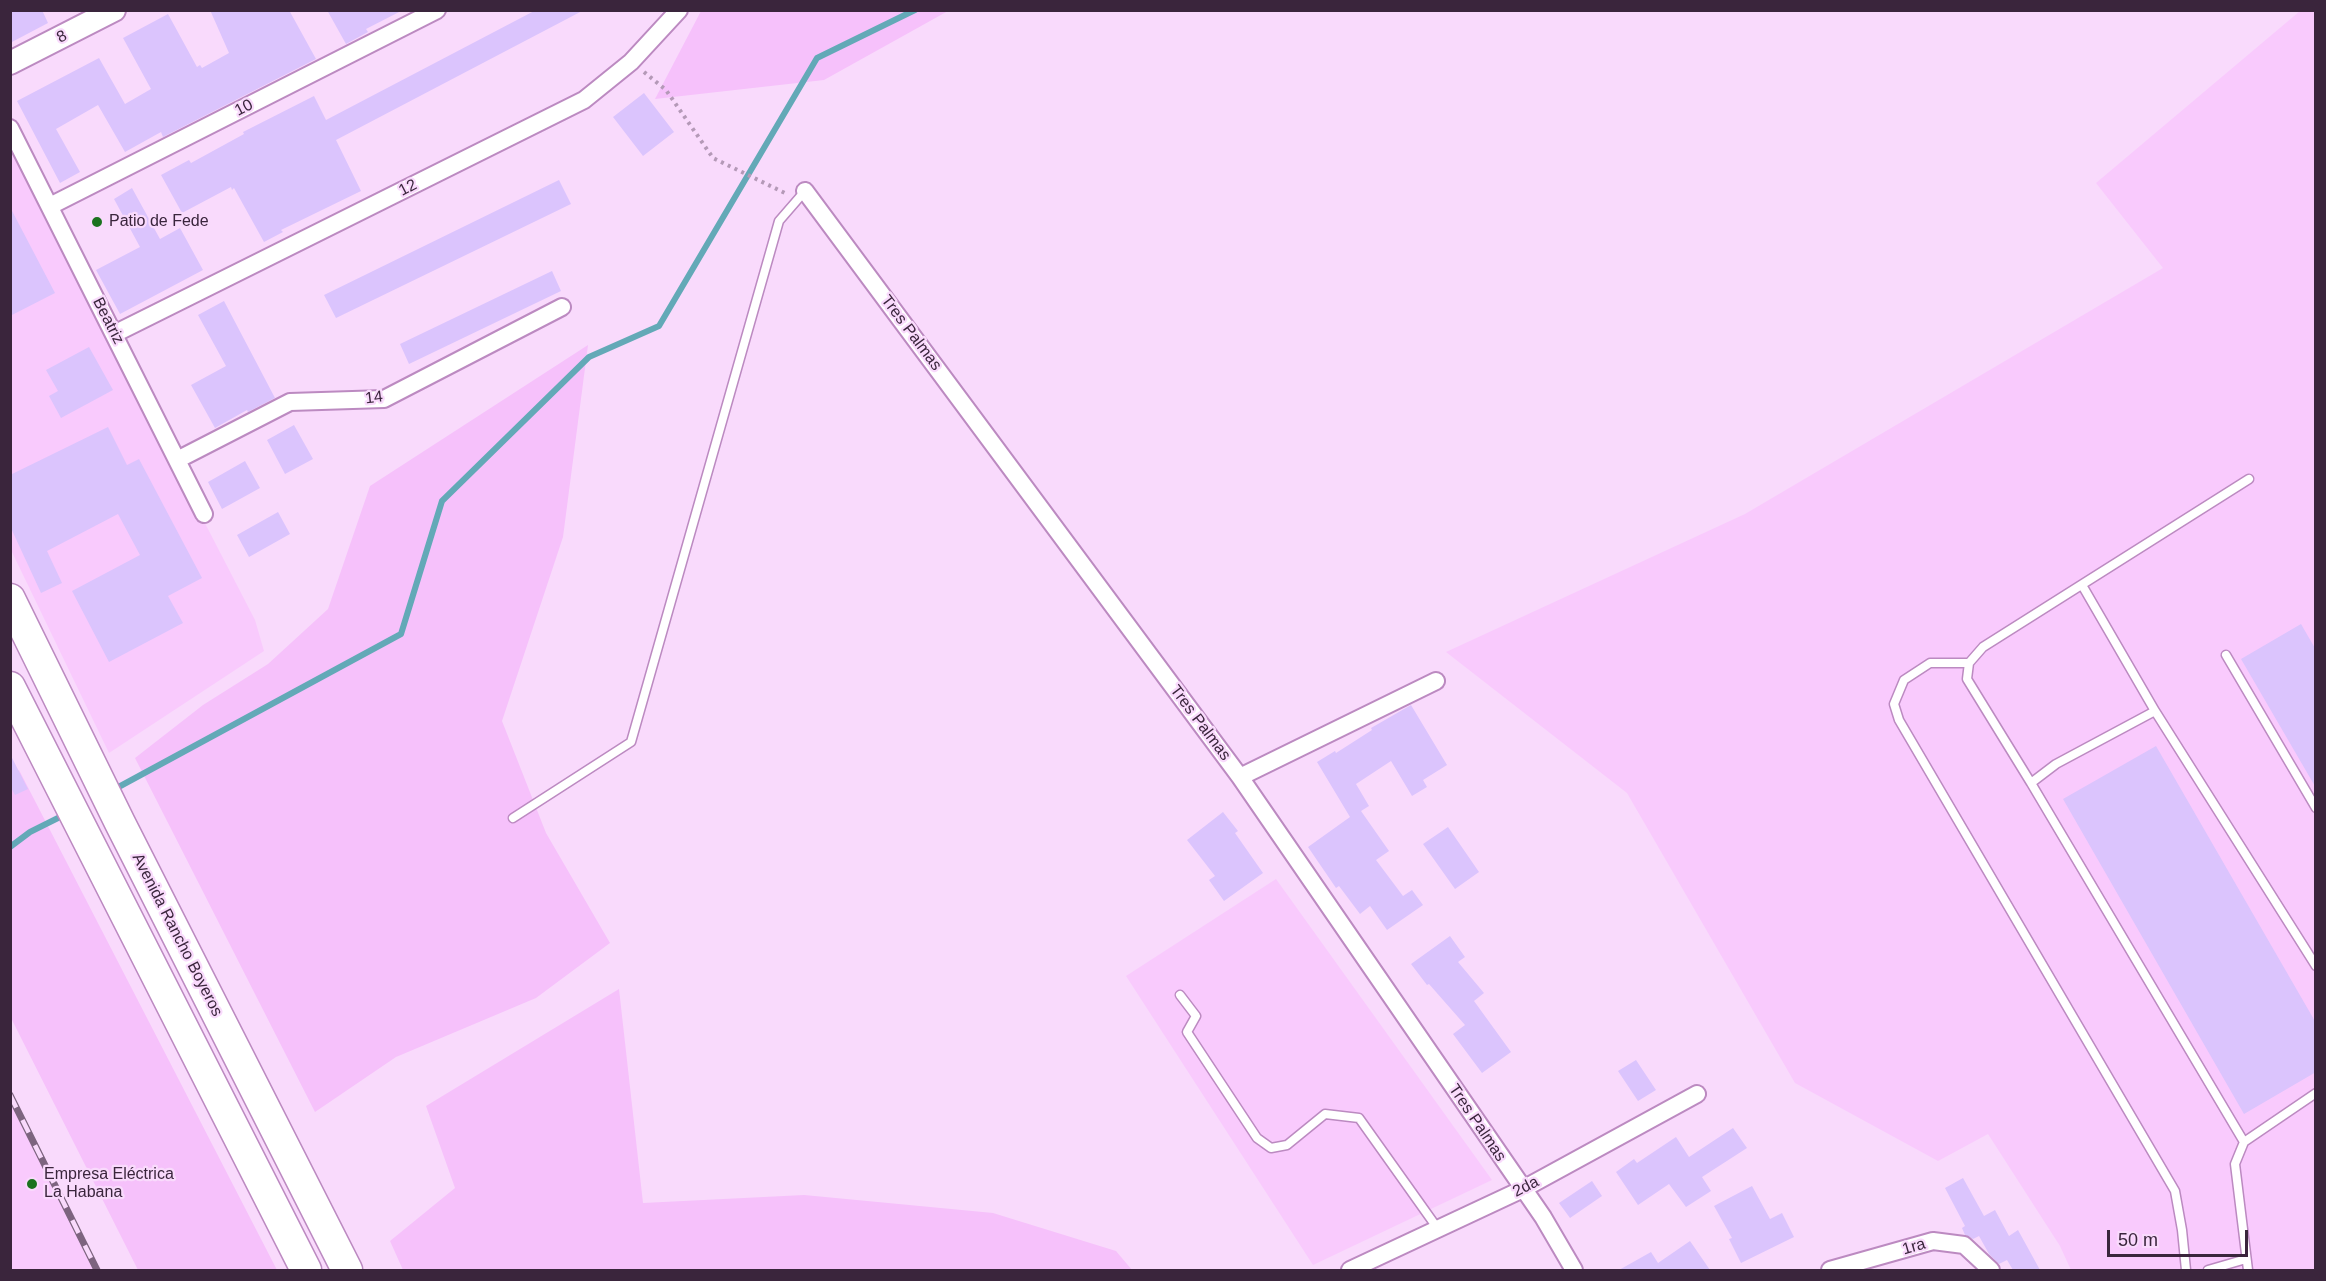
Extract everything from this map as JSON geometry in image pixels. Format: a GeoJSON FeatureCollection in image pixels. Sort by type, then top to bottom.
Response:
{"type":"FeatureCollection","features":[{"type":"Feature","properties":{"kind":"highway","name":"Avenida Rancho Boyeros"},"geometry":{"type":"LineString","coordinates":[[10,598],[120,823],[347,1270]]}},
{"type":"Feature","properties":{"kind":"highway"},"geometry":{"type":"LineString","coordinates":[[10,687],[306,1270]]}},
{"type":"Feature","properties":{"kind":"street","name":"8"},"geometry":{"type":"LineString","coordinates":[[10,63],[114,10]]}},
{"type":"Feature","properties":{"kind":"street","name":"10"},"geometry":{"type":"LineString","coordinates":[[50,206],[438,10]]}},
{"type":"Feature","properties":{"kind":"street","name":"12"},"geometry":{"type":"LineString","coordinates":[[114,334],[584,100],[631,62],[679,10]]}},
{"type":"Feature","properties":{"kind":"street","name":"Beatriz"},"geometry":{"type":"LineString","coordinates":[[10,128],[204,514]]}},
{"type":"Feature","properties":{"kind":"street","name":"Tres Palmas"},"geometry":{"type":"LineString","coordinates":[[802,195],[1240,777],[1543,1217],[1574,1270]]}},
{"type":"Feature","properties":{"kind":"street","name":"14"},"geometry":{"type":"LineString","coordinates":[[178,459],[290,402],[384,399],[562,307]]}},
{"type":"Feature","properties":{"kind":"street"},"geometry":{"type":"LineString","coordinates":[[1240,777],[1436,681]]}},
{"type":"Feature","properties":{"kind":"street","name":"2da"},"geometry":{"type":"LineString","coordinates":[[1350,1270],[1523,1189],[1697,1094]]}},
{"type":"Feature","properties":{"kind":"street","name":"1ra"},"geometry":{"type":"LineString","coordinates":[[1830,1270],[1933,1241],[1964,1245],[1991,1270]]}},
{"type":"Feature","properties":{"kind":"lane"},"geometry":{"type":"LineString","coordinates":[[513,818],[631,742],[779,221],[802,195]]}},
{"type":"Feature","properties":{"kind":"lane"},"geometry":{"type":"LineString","coordinates":[[2244,1142],[1967,679],[1969,663],[1983,647],[2249,479]]}},
{"type":"Feature","properties":{"kind":"lane"},"geometry":{"type":"LineString","coordinates":[[2082,585],[2155,711],[2316,966]]}},
{"type":"Feature","properties":{"kind":"lane"},"geometry":{"type":"LineString","coordinates":[[2226,655],[2316,808]]}},
{"type":"Feature","properties":{"kind":"lane"},"geometry":{"type":"LineString","coordinates":[[1969,663],[1930,663],[1904,680],[1894,704],[1899,720],[2175,1191],[2186,1270]]}},
{"type":"Feature","properties":{"kind":"lane"},"geometry":{"type":"LineString","coordinates":[[2031,783],[2055,764],[2155,711]]}},
{"type":"Feature","properties":{"kind":"lane"},"geometry":{"type":"LineString","coordinates":[[1180,995],[1196,1016],[1187,1032],[1257,1138],[1271,1148],[1287,1145],[1325,1114],[1359,1118],[1438,1229]]}},
{"type":"Feature","properties":{"kind":"lane"},"geometry":{"type":"LineString","coordinates":[[2248,1270],[2235,1164],[2244,1142],[2316,1093]]}},
{"type":"Feature","properties":{"kind":"lane"},"geometry":{"type":"LineString","coordinates":[[2208,1270],[2247,1259]]}},
{"type":"Feature","properties":{"kind":"path"},"geometry":{"type":"LineString","coordinates":[[631,62],[666,90],[713,158],[759,181],[802,195]]}},
{"type":"Feature","properties":{"kind":"shaded area"},"geometry":{"type":"Polygon","coordinates":[[[701,11],[948,11],[824,80],[655,99],[701,11]]]}},
{"type":"Feature","properties":{"kind":"shaded area"},"geometry":{"type":"Polygon","coordinates":[[[2300,11],[2315,12],[2315,1270],[2071,1270],[2060,1246],[1988,1134],[1938,1161],[1795,1083],[1627,793],[1446,652],[1745,514],[2163,268],[2096,183],[2300,11]]]}},
{"type":"Feature","properties":{"kind":"shaded area"},"geometry":{"type":"Polygon","coordinates":[[[11,148],[255,620],[264,651],[109,753],[11,550],[11,148]]]}},
{"type":"Feature","properties":{"kind":"shaded area"},"geometry":{"type":"Polygon","coordinates":[[[588,345],[563,537],[502,721],[546,833],[610,943],[536,998],[396,1057],[315,1112],[135,758],[203,705],[268,664],[328,609],[370,486],[588,345]]]}},
{"type":"Feature","properties":{"kind":"shaded area"},"geometry":{"type":"Polygon","coordinates":[[[19,770],[277,1270],[138,1270],[11,1018],[10,775],[19,770]]]}},
{"type":"Feature","properties":{"kind":"shaded area"},"geometry":{"type":"Polygon","coordinates":[[[1276,879],[1492,1180],[1313,1265],[1126,976],[1276,879]]]}},
{"type":"Feature","properties":{"kind":"shaded area"},"geometry":{"type":"Polygon","coordinates":[[[619,989],[643,1203],[804,1195],[993,1213],[1116,1251],[1132,1270],[403,1270],[390,1241],[455,1188],[426,1106],[619,989]]]}},
{"type":"Feature","properties":{"kind":"shaded area","name":"Empresa Eléctrica La Habana"},"geometry":{"type":"Polygon","coordinates":[[[11,1097],[96,1270],[11,1270],[11,1097]]]}},
{"type":"Feature","properties":{"kind":"building"},"geometry":{"type":"Polygon","coordinates":[[[10,10],[42,10],[48,23],[10,43],[10,10]]]}},
{"type":"Feature","properties":{"kind":"building"},"geometry":{"type":"Polygon","coordinates":[[[210,10],[289,10],[316,59],[163,137],[161,132],[125,152],[98,105],[56,129],[80,172],[60,183],[17,101],[99,58],[125,104],[151,89],[123,38],[168,14],[197,67],[200,65],[202,68],[229,53],[210,10]]]}},
{"type":"Feature","properties":{"kind":"building"},"geometry":{"type":"Polygon","coordinates":[[[327,10],[403,10],[366,29],[368,32],[346,44],[327,10]]]}},
{"type":"Feature","properties":{"kind":"building"},"geometry":{"type":"Polygon","coordinates":[[[536,10],[584,10],[336,140],[361,191],[281,230],[283,232],[264,242],[234,188],[232,190],[231,187],[182,213],[161,175],[189,160],[191,163],[244,134],[243,132],[314,96],[326,120],[536,10]]]}},
{"type":"Feature","properties":{"kind":"building"},"geometry":{"type":"Polygon","coordinates":[[[644,93],[674,132],[643,156],[613,117],[644,93]]]}},
{"type":"Feature","properties":{"kind":"building"},"geometry":{"type":"Polygon","coordinates":[[[559,180],[571,204],[336,318],[324,295],[559,180]]]}},
{"type":"Feature","properties":{"kind":"building"},"geometry":{"type":"Polygon","coordinates":[[[132,188],[160,239],[180,228],[203,270],[120,314],[96,270],[140,247],[114,199],[132,188]]]}},
{"type":"Feature","properties":{"kind":"building"},"geometry":{"type":"Polygon","coordinates":[[[10,207],[55,293],[10,316],[10,207]]]}},
{"type":"Feature","properties":{"kind":"building"},"geometry":{"type":"Polygon","coordinates":[[[552,271],[561,291],[409,364],[400,344],[552,271]]]}},
{"type":"Feature","properties":{"kind":"building"},"geometry":{"type":"Polygon","coordinates":[[[224,301],[275,398],[215,428],[191,385],[226,366],[198,315],[224,301]]]}},
{"type":"Feature","properties":{"kind":"building"},"geometry":{"type":"Polygon","coordinates":[[[89,347],[113,390],[61,418],[49,396],[58,391],[46,370],[89,347]]]}},
{"type":"Feature","properties":{"kind":"building"},"geometry":{"type":"Polygon","coordinates":[[[294,425],[313,459],[285,474],[267,440],[294,425]]]}},
{"type":"Feature","properties":{"kind":"building"},"geometry":{"type":"Polygon","coordinates":[[[108,427],[127,465],[139,459],[202,578],[168,596],[183,623],[109,662],[72,591],[140,555],[118,514],[47,551],[62,583],[41,593],[10,526],[10,475],[108,427]]]}},
{"type":"Feature","properties":{"kind":"building"},"geometry":{"type":"Polygon","coordinates":[[[245,461],[260,488],[222,509],[208,482],[245,461]]]}},
{"type":"Feature","properties":{"kind":"building"},"geometry":{"type":"Polygon","coordinates":[[[278,512],[290,534],[249,557],[237,535],[278,512]]]}},
{"type":"Feature","properties":{"kind":"building"},"geometry":{"type":"Polygon","coordinates":[[[2301,624],[2316,650],[2316,788],[2241,659],[2301,624]]]}},
{"type":"Feature","properties":{"kind":"building"},"geometry":{"type":"Polygon","coordinates":[[[1411,705],[1447,765],[1423,780],[1427,787],[1412,796],[1391,761],[1356,784],[1369,806],[1361,811],[1389,851],[1376,860],[1403,896],[1412,890],[1423,905],[1387,930],[1370,906],[1360,914],[1339,886],[1336,888],[1308,847],[1350,817],[1317,762],[1335,751],[1336,753],[1372,730],[1371,728],[1411,705]]]}},
{"type":"Feature","properties":{"kind":"building"},"geometry":{"type":"Polygon","coordinates":[[[2156,746],[2316,1023],[2316,1072],[2244,1114],[2063,799],[2156,746]]]}},
{"type":"Feature","properties":{"kind":"building"},"geometry":{"type":"Polygon","coordinates":[[[10,754],[28,789],[15,795],[10,786],[10,754]]]}},
{"type":"Feature","properties":{"kind":"building"},"geometry":{"type":"Polygon","coordinates":[[[1223,812],[1238,831],[1235,833],[1263,873],[1224,901],[1209,880],[1215,876],[1187,840],[1223,812]]]}},
{"type":"Feature","properties":{"kind":"building"},"geometry":{"type":"Polygon","coordinates":[[[1448,827],[1479,872],[1455,889],[1423,844],[1448,827]]]}},
{"type":"Feature","properties":{"kind":"building"},"geometry":{"type":"Polygon","coordinates":[[[1450,936],[1465,957],[1458,962],[1484,993],[1474,1001],[1511,1052],[1482,1073],[1453,1034],[1465,1025],[1429,984],[1427,985],[1411,964],[1450,936]]]}},
{"type":"Feature","properties":{"kind":"building"},"geometry":{"type":"Polygon","coordinates":[[[1636,1060],[1656,1090],[1638,1101],[1618,1071],[1636,1060]]]}},
{"type":"Feature","properties":{"kind":"building"},"geometry":{"type":"Polygon","coordinates":[[[1733,1128],[1747,1148],[1702,1177],[1711,1191],[1686,1207],[1669,1184],[1638,1205],[1616,1172],[1634,1159],[1637,1163],[1676,1137],[1689,1157],[1733,1128]]]}},
{"type":"Feature","properties":{"kind":"building"},"geometry":{"type":"Polygon","coordinates":[[[1963,1178],[1984,1216],[1995,1210],[2009,1236],[2018,1230],[2040,1270],[2013,1270],[2007,1260],[1999,1264],[1989,1254],[1979,1236],[1973,1239],[1965,1235],[1962,1228],[1965,1226],[1945,1188],[1963,1178]]]}},
{"type":"Feature","properties":{"kind":"building"},"geometry":{"type":"Polygon","coordinates":[[[1592,1181],[1602,1196],[1570,1218],[1559,1203],[1592,1181]]]}},
{"type":"Feature","properties":{"kind":"building"},"geometry":{"type":"Polygon","coordinates":[[[1752,1186],[1770,1219],[1782,1213],[1794,1237],[1741,1263],[1729,1239],[1732,1238],[1714,1206],[1752,1186]]]}},
{"type":"Feature","properties":{"kind":"building"},"geometry":{"type":"Polygon","coordinates":[[[1690,1241],[1710,1270],[1619,1270],[1651,1252],[1658,1263],[1690,1241]]]}},
{"type":"Feature","properties":{"kind":"waterway"},"geometry":{"type":"LineString","coordinates":[[113,790],[401,634],[442,501],[589,357],[659,326],[817,58],[915,10]]}},
{"type":"Feature","properties":{"kind":"waterway"},"geometry":{"type":"LineString","coordinates":[[10,847],[30,832],[66,814]]}},
{"type":"Feature","properties":{"kind":"railway"},"geometry":{"type":"LineString","coordinates":[[10,1095],[97,1270]]}},
{"type":"Feature","properties":{"kind":"place","name":"Patio de Fede"},"geometry":{"type":"Point","coordinates":[97,222]}},
{"type":"Feature","properties":{"kind":"place","name":"Empresa Eléctrica La Habana"},"geometry":{"type":"Point","coordinates":[32,1184]}}]}
